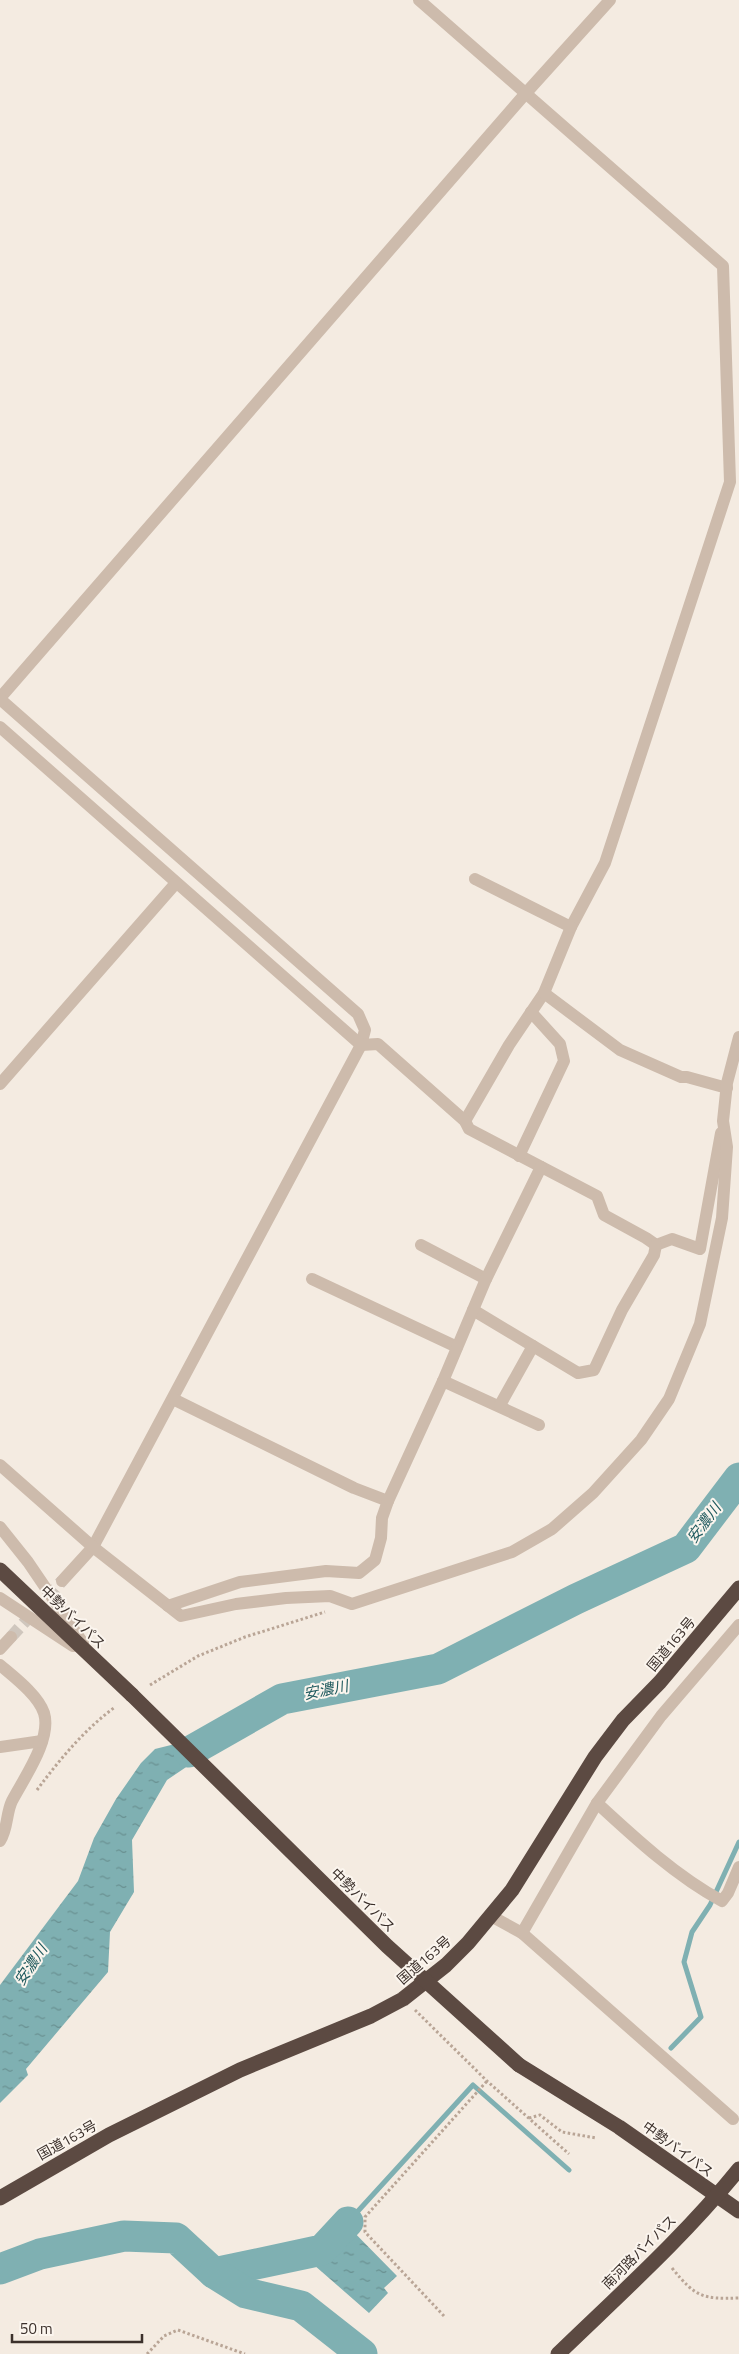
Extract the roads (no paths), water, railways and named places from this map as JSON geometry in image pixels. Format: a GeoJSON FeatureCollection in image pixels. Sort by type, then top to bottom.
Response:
{"type":"FeatureCollection","features":[{"type":"Feature","properties":{"kind":"highway","name":"中勢バイパス"},"geometry":{"type":"LineString","coordinates":[[0,1570],[132,1695],[387,1946],[519,2065],[619,2126],[739,2211]]}},
{"type":"Feature","properties":{"kind":"highway","name":"国道163号"},"geometry":{"type":"LineString","coordinates":[[0,2198],[109,2136],[240,2070],[371,2016],[403,1999],[446,1965],[491,1916],[531,1862],[567,1800],[623,1720],[660,1682],[739,1588]]}},
{"type":"Feature","properties":{"kind":"highway","name":"南河路バイパス"},"geometry":{"type":"LineString","coordinates":[[558,2354],[659,2257],[717,2196],[739,2169]]}},
{"type":"Feature","properties":{"kind":"street"},"geometry":{"type":"LineString","coordinates":[[419,0],[723,266],[730,482],[605,863],[571,927],[544,993],[509,1044],[465,1121]]}},
{"type":"Feature","properties":{"kind":"street"},"geometry":{"type":"LineString","coordinates":[[62,1581],[93,1547],[361,1045],[365,1030],[358,1014],[0,698],[526,93],[610,0]]}},
{"type":"Feature","properties":{"kind":"street"},"geometry":{"type":"LineString","coordinates":[[0,728],[361,1045],[378,1044],[465,1121],[468,1129],[597,1196],[604,1215],[656,1245]]}},
{"type":"Feature","properties":{"kind":"street"},"geometry":{"type":"LineString","coordinates":[[475,879],[571,927]]}},
{"type":"Feature","properties":{"kind":"street"},"geometry":{"type":"LineString","coordinates":[[0,1084],[176,883]]}},
{"type":"Feature","properties":{"kind":"street"},"geometry":{"type":"LineString","coordinates":[[544,993],[620,1050],[681,1077],[732,1085]]}},
{"type":"Feature","properties":{"kind":"street"},"geometry":{"type":"LineString","coordinates":[[519,1156],[564,1061],[560,1044],[531,1012]]}},
{"type":"Feature","properties":{"kind":"street"},"geometry":{"type":"LineString","coordinates":[[656,1245],[672,1239],[700,1249],[723,1121],[732,1085],[739,1037]]}},
{"type":"Feature","properties":{"kind":"street"},"geometry":{"type":"LineString","coordinates":[[0,1465],[93,1547],[181,1616],[236,1604],[286,1598],[330,1596],[352,1604],[484,1563],[528,1544],[569,1516],[615,1470],[642,1440],[669,1399],[700,1324],[722,1218],[727,1147],[723,1121]]}},
{"type":"Feature","properties":{"kind":"street"},"geometry":{"type":"LineString","coordinates":[[168,1606],[240,1582],[326,1571],[359,1574],[375,1560],[381,1538],[382,1518],[388,1501],[443,1381],[486,1279],[541,1167]]}},
{"type":"Feature","properties":{"kind":"street"},"geometry":{"type":"LineString","coordinates":[[421,1245],[486,1279]]}},
{"type":"Feature","properties":{"kind":"street"},"geometry":{"type":"LineString","coordinates":[[473,1310],[578,1373],[594,1370],[622,1310],[654,1255],[656,1245]]}},
{"type":"Feature","properties":{"kind":"street"},"geometry":{"type":"LineString","coordinates":[[312,1279],[457,1348]]}},
{"type":"Feature","properties":{"kind":"street"},"geometry":{"type":"LineString","coordinates":[[500,1405],[533,1346]]}},
{"type":"Feature","properties":{"kind":"street"},"geometry":{"type":"LineString","coordinates":[[443,1381],[500,1405],[539,1425]]}},
{"type":"Feature","properties":{"kind":"street"},"geometry":{"type":"LineString","coordinates":[[173,1399],[354,1488],[388,1501]]}},
{"type":"Feature","properties":{"kind":"street"},"geometry":{"type":"LineString","coordinates":[[0,1527],[28,1562],[94,1659]]}},
{"type":"Feature","properties":{"kind":"street"},"geometry":{"type":"LineString","coordinates":[[0,1598],[94,1659]]}},
{"type":"Feature","properties":{"kind":"street"},"geometry":{"type":"LineString","coordinates":[[522,1933],[597,1803],[661,1716],[739,1625]]}},
{"type":"Feature","properties":{"kind":"street"},"geometry":{"type":"LineString","coordinates":[[0,1649],[11,1637]]}},
{"type":"Feature","properties":{"kind":"street"},"geometry":{"type":"LineString","coordinates":[[0,1665],[26,1688],[44,1712],[45,1733],[10,1804],[4,1836],[0,1841]]}},
{"type":"Feature","properties":{"kind":"street"},"geometry":{"type":"LineString","coordinates":[[0,1747],[42,1742]]}},
{"type":"Feature","properties":{"kind":"street"},"geometry":{"type":"LineString","coordinates":[[597,1803],[642,1844],[708,1894],[722,1901],[728,1893],[739,1867]]}},
{"type":"Feature","properties":{"kind":"street"},"geometry":{"type":"LineString","coordinates":[[491,1916],[522,1933],[733,2119]]}},
{"type":"Feature","properties":{"kind":"water"},"geometry":{"type":"Polygon","coordinates":[[[247,1726],[167,1780],[132,1840],[134,1892],[110,1932],[108,1972],[26,2069],[28,2075],[0,2103],[0,1985],[78,1881],[94,1838],[116,1799],[141,1763],[155,1749],[247,1726]]]}},
{"type":"Feature","properties":{"kind":"water"},"geometry":{"type":"Polygon","coordinates":[[[339,2217],[397,2276],[384,2288],[388,2293],[369,2313],[306,2258],[282,2268],[278,2254],[321,2237],[339,2217]]]}},
{"type":"Feature","properties":{"kind":"waterway","name":"安濃川"},"geometry":{"type":"LineString","coordinates":[[189,1752],[282,1699],[438,1669],[576,1599],[686,1548],[739,1478]]}},
{"type":"Feature","properties":{"kind":"waterway"},"geometry":{"type":"LineString","coordinates":[[671,2048],[701,2017],[684,1962],[692,1932],[710,1905],[739,1842]]}},
{"type":"Feature","properties":{"kind":"waterway"},"geometry":{"type":"LineString","coordinates":[[348,2222],[473,2085],[569,2170]]}},
{"type":"Feature","properties":{"kind":"waterway"},"geometry":{"type":"LineString","coordinates":[[0,2269],[40,2254],[124,2236],[176,2238],[214,2273],[322,2250],[348,2222]]}},
{"type":"Feature","properties":{"kind":"waterway"},"geometry":{"type":"LineString","coordinates":[[214,2273],[246,2293],[301,2306],[362,2354]]}},
{"type":"Feature","properties":{"kind":"tunnel"},"geometry":{"type":"LineString","coordinates":[[11,1637],[62,1581]]}}]}
